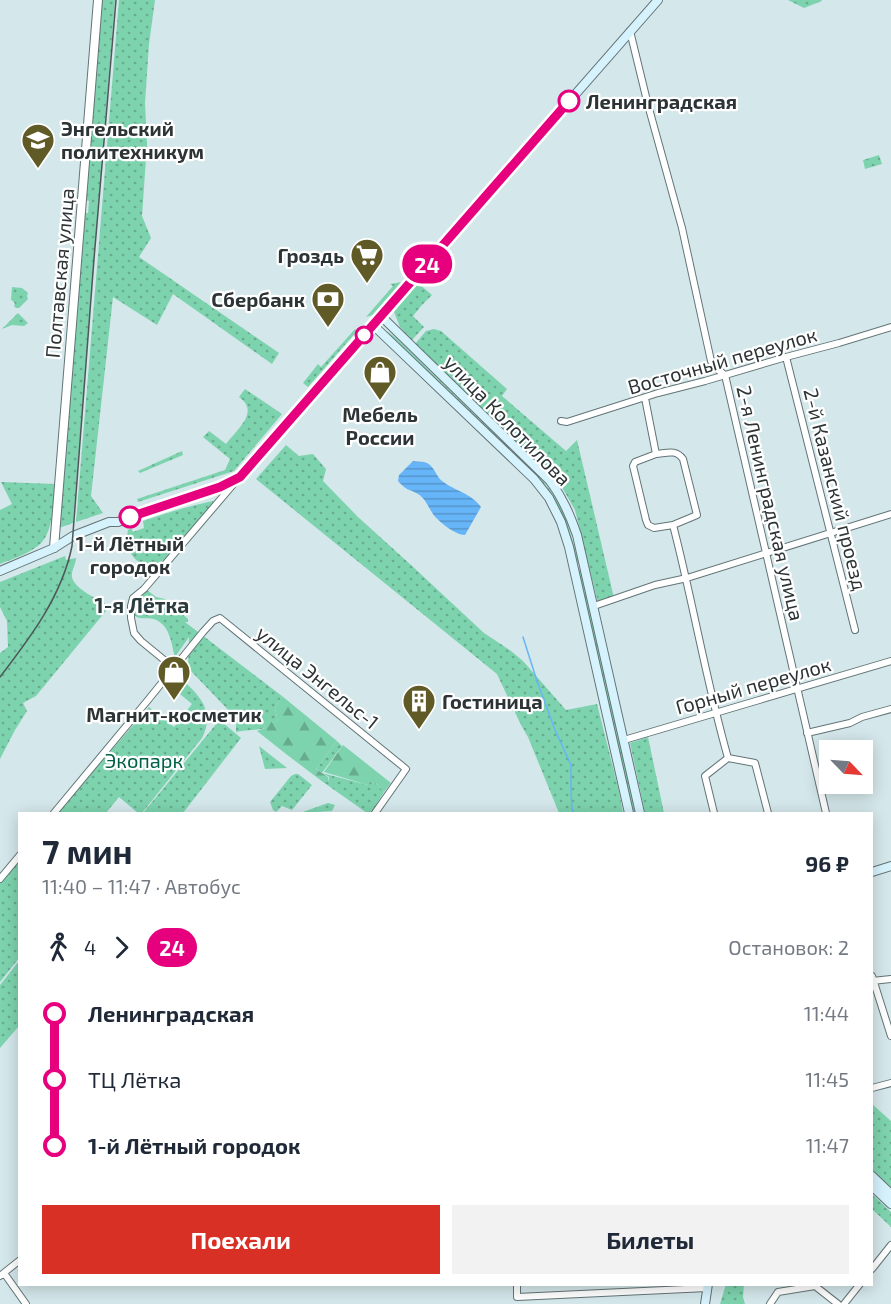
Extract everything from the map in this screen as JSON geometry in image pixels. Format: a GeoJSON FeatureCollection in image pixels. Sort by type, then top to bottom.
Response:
{"type":"FeatureCollection","features":[{"type":"Feature","properties":{"kind":"main road"},"geometry":{"type":"LineString","coordinates":[[0,571],[54,548],[82,532],[220,487],[240,477],[658,0]]}},
{"type":"Feature","properties":{"kind":"main road","name":"улица Колотилова"},"geometry":{"type":"LineString","coordinates":[[381,316],[550,481],[570,514],[584,563],[640,812]]}},
{"type":"Feature","properties":{"kind":"main road","name":"улица Колотилова"},"geometry":{"type":"LineString","coordinates":[[374,325],[534,479],[549,498],[561,522],[573,566],[629,812]]}},
{"type":"Feature","properties":{"kind":"main road"},"geometry":{"type":"LineString","coordinates":[[573,566],[584,563]]}},
{"type":"Feature","properties":{"kind":"main road"},"geometry":{"type":"LineString","coordinates":[[873,872],[891,866]]}},
{"type":"Feature","properties":{"kind":"main road"},"geometry":{"type":"LineString","coordinates":[[873,1177],[891,1194]]}},
{"type":"Feature","properties":{"kind":"main road"},"geometry":{"type":"LineString","coordinates":[[873,1187],[891,1204]]}},
{"type":"Feature","properties":{"kind":"main road"},"geometry":{"type":"LineString","coordinates":[[705,1304],[708,1286]]}},
{"type":"Feature","properties":{"kind":"street","name":"Полтавская улица"},"geometry":{"type":"LineString","coordinates":[[54,548],[98,0]]}},
{"type":"Feature","properties":{"kind":"street","name":"2-я Ленинградская улица"},"geometry":{"type":"LineString","coordinates":[[630,31],[682,228],[711,361],[714,367],[725,375],[826,812]]}},
{"type":"Feature","properties":{"kind":"street","name":"Восточный переулок"},"geometry":{"type":"LineString","coordinates":[[561,421],[567,422],[658,393],[891,327]]}},
{"type":"Feature","properties":{"kind":"street","name":"2-й Казанский проезд"},"geometry":{"type":"LineString","coordinates":[[786,357],[855,630]]}},
{"type":"Feature","properties":{"kind":"street"},"geometry":{"type":"LineString","coordinates":[[645,398],[656,454]]}},
{"type":"Feature","properties":{"kind":"street"},"geometry":{"type":"LineString","coordinates":[[679,453],[683,459],[697,515],[673,525],[654,528],[648,525],[646,520],[633,466],[635,462],[656,454],[679,453]]}},
{"type":"Feature","properties":{"kind":"street"},"geometry":{"type":"LineString","coordinates":[[174,668],[134,633],[131,618],[133,598],[144,589],[240,477]]}},
{"type":"Feature","properties":{"kind":"street"},"geometry":{"type":"LineString","coordinates":[[594,606],[655,585],[687,578],[891,514]]}},
{"type":"Feature","properties":{"kind":"street"},"geometry":{"type":"LineString","coordinates":[[673,525],[687,578],[715,712],[728,758]]}},
{"type":"Feature","properties":{"kind":"street","name":"улица Энгельс-1"},"geometry":{"type":"LineString","coordinates":[[55,812],[203,632],[213,621],[220,618],[406,769],[376,812]]}},
{"type":"Feature","properties":{"kind":"street","name":"Горный переулок"},"geometry":{"type":"LineString","coordinates":[[624,741],[891,661]]}},
{"type":"Feature","properties":{"kind":"street"},"geometry":{"type":"LineString","coordinates":[[807,733],[850,723],[862,717],[891,709]]}},
{"type":"Feature","properties":{"kind":"street"},"geometry":{"type":"LineString","coordinates":[[714,812],[705,776],[728,758],[755,763],[768,812]]}},
{"type":"Feature","properties":{"kind":"street"},"geometry":{"type":"LineString","coordinates":[[0,879],[18,857]]}},
{"type":"Feature","properties":{"kind":"street"},"geometry":{"type":"LineString","coordinates":[[873,979],[891,980]]}},
{"type":"Feature","properties":{"kind":"street"},"geometry":{"type":"LineString","coordinates":[[873,982],[891,1036]]}},
{"type":"Feature","properties":{"kind":"street"},"geometry":{"type":"LineString","coordinates":[[873,1089],[891,1083]]}},
{"type":"Feature","properties":{"kind":"street"},"geometry":{"type":"LineString","coordinates":[[873,1268],[891,1245]]}},
{"type":"Feature","properties":{"kind":"street"},"geometry":{"type":"LineString","coordinates":[[18,1262],[2,1275],[26,1304]]}},
{"type":"Feature","properties":{"kind":"street"},"geometry":{"type":"LineString","coordinates":[[517,1286],[517,1297],[708,1286]]}},
{"type":"Feature","properties":{"kind":"street"},"geometry":{"type":"LineString","coordinates":[[770,1304],[778,1292],[815,1286],[838,1304]]}},
{"type":"Feature","properties":{"kind":"street"},"geometry":{"type":"LineString","coordinates":[[843,1304],[858,1286]]}},
{"type":"Feature","properties":{"kind":"green space"},"geometry":{"type":"Polygon","coordinates":[[[102,0],[115,0],[73,523],[59,528],[84,213],[88,213],[89,201],[85,200],[102,0]]]}},
{"type":"Feature","properties":{"kind":"green space"},"geometry":{"type":"Polygon","coordinates":[[[119,0],[155,0],[145,103],[147,144],[142,216],[151,238],[139,257],[279,353],[272,364],[173,294],[157,325],[113,297],[91,496],[103,513],[76,522],[119,0]]]}},
{"type":"Feature","properties":{"kind":"green space"},"geometry":{"type":"Polygon","coordinates":[[[788,0],[821,0],[822,1],[804,8],[788,0]]]}},
{"type":"Feature","properties":{"kind":"green space"},"geometry":{"type":"Polygon","coordinates":[[[879,155],[882,164],[865,169],[863,160],[879,155]]]}},
{"type":"Feature","properties":{"kind":"green space"},"geometry":{"type":"Polygon","coordinates":[[[402,282],[373,315],[366,317],[393,286],[390,284],[402,282]]]}},
{"type":"Feature","properties":{"kind":"green space"},"geometry":{"type":"Polygon","coordinates":[[[418,283],[432,295],[413,316],[424,327],[412,340],[400,327],[394,312],[418,283]]]}},
{"type":"Feature","properties":{"kind":"green space"},"geometry":{"type":"Polygon","coordinates":[[[12,287],[22,288],[28,293],[28,299],[19,308],[14,306],[11,300],[12,287]]]}},
{"type":"Feature","properties":{"kind":"green space"},"geometry":{"type":"Polygon","coordinates":[[[18,313],[28,323],[24,326],[12,325],[2,329],[18,313]]]}},
{"type":"Feature","properties":{"kind":"green space"},"geometry":{"type":"Polygon","coordinates":[[[355,329],[357,331],[308,387],[303,383],[318,364],[321,367],[355,329]]]}},
{"type":"Feature","properties":{"kind":"green space"},"geometry":{"type":"Polygon","coordinates":[[[434,329],[441,331],[507,389],[502,396],[566,451],[577,440],[614,598],[598,603],[575,510],[559,482],[415,344],[426,331],[434,329]]]}},
{"type":"Feature","properties":{"kind":"green space"},"geometry":{"type":"Polygon","coordinates":[[[387,331],[542,480],[564,512],[579,562],[574,563],[555,507],[393,340],[387,331]]]}},
{"type":"Feature","properties":{"kind":"green space"},"geometry":{"type":"Polygon","coordinates":[[[245,389],[282,414],[234,471],[138,502],[137,499],[225,470],[230,459],[203,437],[209,431],[226,444],[245,420],[248,408],[239,397],[245,389]]]}},
{"type":"Feature","properties":{"kind":"green space"},"geometry":{"type":"Polygon","coordinates":[[[286,445],[299,456],[313,454],[326,469],[323,481],[358,517],[484,633],[523,661],[566,710],[597,704],[623,812],[559,812],[528,737],[497,674],[256,479],[286,445]]]}},
{"type":"Feature","properties":{"kind":"green space"},"geometry":{"type":"Polygon","coordinates":[[[182,451],[183,455],[140,473],[138,471],[182,451]]]}},
{"type":"Feature","properties":{"kind":"green space"},"geometry":{"type":"Polygon","coordinates":[[[1,482],[55,484],[52,517],[43,541],[20,556],[0,564],[0,510],[12,504],[1,482]]]}},
{"type":"Feature","properties":{"kind":"green space"},"geometry":{"type":"Polygon","coordinates":[[[213,501],[214,505],[166,558],[153,565],[140,563],[135,559],[127,542],[128,530],[131,528],[133,532],[144,528],[143,521],[213,501]]]}},
{"type":"Feature","properties":{"kind":"green space"},"geometry":{"type":"Polygon","coordinates":[[[65,556],[66,560],[76,558],[72,577],[77,586],[110,606],[36,696],[23,703],[27,711],[0,759],[0,653],[8,647],[7,621],[0,607],[0,582],[65,556]]]}},
{"type":"Feature","properties":{"kind":"green space"},"geometry":{"type":"Polygon","coordinates":[[[581,569],[637,812],[632,812],[576,571],[581,569]]]}},
{"type":"Feature","properties":{"kind":"green space"},"geometry":{"type":"Polygon","coordinates":[[[147,590],[156,597],[165,599],[188,619],[188,622],[185,622],[282,696],[275,708],[278,722],[263,721],[265,728],[236,732],[236,718],[188,668],[189,637],[175,657],[169,635],[163,625],[154,619],[135,616],[137,601],[147,590]]]}},
{"type":"Feature","properties":{"kind":"green space","name":"Экопарк"},"geometry":{"type":"Polygon","coordinates":[[[176,674],[191,688],[206,710],[206,728],[202,738],[143,812],[137,812],[119,797],[107,812],[58,812],[149,707],[174,727],[192,704],[168,684],[176,674]]]}},
{"type":"Feature","properties":{"kind":"green space"},"geometry":{"type":"Polygon","coordinates":[[[282,696],[337,741],[316,769],[328,777],[328,782],[323,782],[257,731],[265,728],[262,720],[278,722],[275,708],[282,696]]]}},
{"type":"Feature","properties":{"kind":"green space"},"geometry":{"type":"Polygon","coordinates":[[[222,722],[241,738],[184,812],[144,812],[217,723],[222,722]]]}},
{"type":"Feature","properties":{"kind":"green space"},"geometry":{"type":"Polygon","coordinates":[[[648,737],[664,812],[645,812],[630,743],[648,737]]]}},
{"type":"Feature","properties":{"kind":"green space"},"geometry":{"type":"Polygon","coordinates":[[[337,741],[342,746],[322,773],[316,769],[337,741]]]}},
{"type":"Feature","properties":{"kind":"green space"},"geometry":{"type":"Polygon","coordinates":[[[343,745],[391,783],[384,792],[376,783],[368,785],[324,772],[343,745]]]}},
{"type":"Feature","properties":{"kind":"green space"},"geometry":{"type":"Polygon","coordinates":[[[259,746],[287,768],[265,769],[259,746]]]}},
{"type":"Feature","properties":{"kind":"green space"},"geometry":{"type":"Polygon","coordinates":[[[323,773],[368,785],[376,783],[384,792],[372,812],[366,812],[323,782],[328,782],[329,777],[323,773]]]}},
{"type":"Feature","properties":{"kind":"green space"},"geometry":{"type":"Polygon","coordinates":[[[295,774],[312,785],[292,810],[282,806],[276,812],[270,802],[295,774]]]}},
{"type":"Feature","properties":{"kind":"green space"},"geometry":{"type":"Polygon","coordinates":[[[328,803],[335,805],[332,811],[303,812],[328,803]]]}},
{"type":"Feature","properties":{"kind":"green space"},"geometry":{"type":"Polygon","coordinates":[[[18,859],[18,959],[0,982],[0,882],[18,859]]]}},
{"type":"Feature","properties":{"kind":"green space"},"geometry":{"type":"Polygon","coordinates":[[[18,962],[18,1027],[0,1048],[0,985],[18,962]]]}},
{"type":"Feature","properties":{"kind":"green space"},"geometry":{"type":"Polygon","coordinates":[[[873,1105],[891,1121],[891,1187],[873,1171],[873,1105]]]}},
{"type":"Feature","properties":{"kind":"green space"},"geometry":{"type":"Polygon","coordinates":[[[873,1195],[891,1212],[891,1227],[873,1210],[873,1195]]]}},
{"type":"Feature","properties":{"kind":"green space"},"geometry":{"type":"Polygon","coordinates":[[[725,1286],[744,1286],[745,1304],[720,1304],[725,1286]]]}},
{"type":"Feature","properties":{"kind":"water"},"geometry":{"type":"Polygon","coordinates":[[[413,461],[429,464],[442,481],[473,498],[481,507],[465,535],[456,533],[443,524],[421,496],[398,481],[399,475],[413,461]]]}},
{"type":"Feature","properties":{"kind":"waterway"},"geometry":{"type":"LineString","coordinates":[[523,637],[555,730],[571,765],[574,812]]}},
{"type":"Feature","properties":{"kind":"railway"},"geometry":{"type":"LineString","coordinates":[[0,677],[44,616],[61,582],[72,546],[116,0]]}},
{"type":"Feature","properties":{"kind":"bus line","name":"24"},"geometry":{"type":"LineString","coordinates":[[130,517],[220,487],[240,477],[569,101]]}},
{"type":"Feature","properties":{"kind":"place","name":"Ленинградская"},"geometry":{"type":"Point","coordinates":[569,101]}},
{"type":"Feature","properties":{"kind":"place","name":"Энгельский политехникум"},"geometry":{"type":"Point","coordinates":[38,169]}},
{"type":"Feature","properties":{"kind":"place","name":"Гроздь"},"geometry":{"type":"Point","coordinates":[367,284]}},
{"type":"Feature","properties":{"kind":"place","name":"Сбербанк"},"geometry":{"type":"Point","coordinates":[328,328]}},
{"type":"Feature","properties":{"kind":"place","name":"Мебель России"},"geometry":{"type":"Point","coordinates":[380,401]}},
{"type":"Feature","properties":{"kind":"place","name":"1-й Лётный городок"},"geometry":{"type":"Point","coordinates":[130,517]}},
{"type":"Feature","properties":{"kind":"place","name":"Магнит-косметик"},"geometry":{"type":"Point","coordinates":[174,701]}},
{"type":"Feature","properties":{"kind":"place","name":"Гостиница"},"geometry":{"type":"Point","coordinates":[419,730]}},
{"type":"Feature","properties":{"kind":"district","name":"1-я Лётка"},"geometry":{"type":"Point","coordinates":[142,604]}}]}
